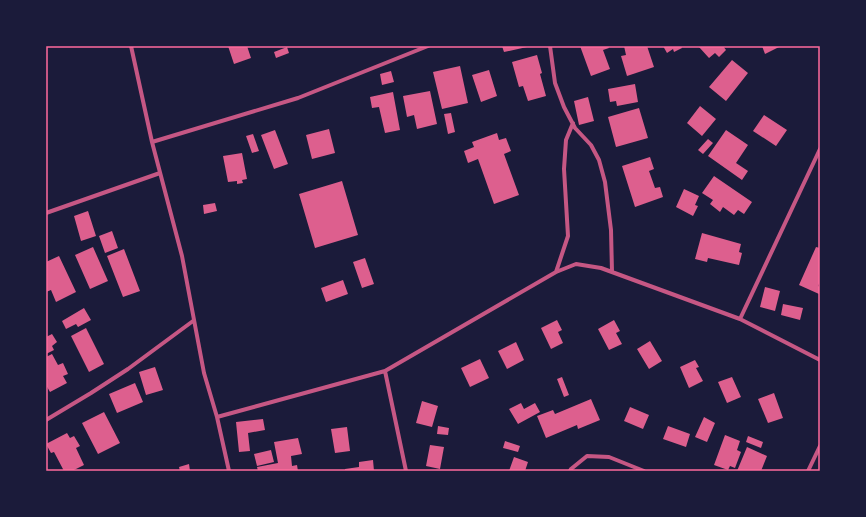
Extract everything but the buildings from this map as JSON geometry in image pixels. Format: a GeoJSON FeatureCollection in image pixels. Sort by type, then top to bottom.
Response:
{"type":"FeatureCollection","features":[{"type":"Feature","properties":{"kind":"street"},"geometry":{"type":"LineString","coordinates":[[131,46],[152,142],[182,256],[193,321],[204,373],[217,417],[229,471]]}},
{"type":"Feature","properties":{"kind":"street"},"geometry":{"type":"LineString","coordinates":[[152,142],[298,98],[428,46]]}},
{"type":"Feature","properties":{"kind":"street"},"geometry":{"type":"LineString","coordinates":[[550,46],[555,83],[564,107],[575,128],[591,145],[599,160],[605,182],[611,230],[612,272]]}},
{"type":"Feature","properties":{"kind":"street"},"geometry":{"type":"LineString","coordinates":[[556,272],[568,236],[564,169],[566,140],[573,123]]}},
{"type":"Feature","properties":{"kind":"street"},"geometry":{"type":"LineString","coordinates":[[740,319],[820,149]]}},
{"type":"Feature","properties":{"kind":"street"},"geometry":{"type":"LineString","coordinates":[[46,213],[160,173]]}},
{"type":"Feature","properties":{"kind":"street"},"geometry":{"type":"LineString","coordinates":[[217,417],[385,371],[556,272],[576,264],[601,268],[740,319],[820,360]]}},
{"type":"Feature","properties":{"kind":"street"},"geometry":{"type":"LineString","coordinates":[[46,420],[128,369],[193,321]]}},
{"type":"Feature","properties":{"kind":"street"},"geometry":{"type":"LineString","coordinates":[[385,371],[406,471]]}},
{"type":"Feature","properties":{"kind":"street"},"geometry":{"type":"LineString","coordinates":[[808,471],[820,446]]}},
{"type":"Feature","properties":{"kind":"street"},"geometry":{"type":"LineString","coordinates":[[570,471],[587,456],[609,457],[644,471]]}}]}
